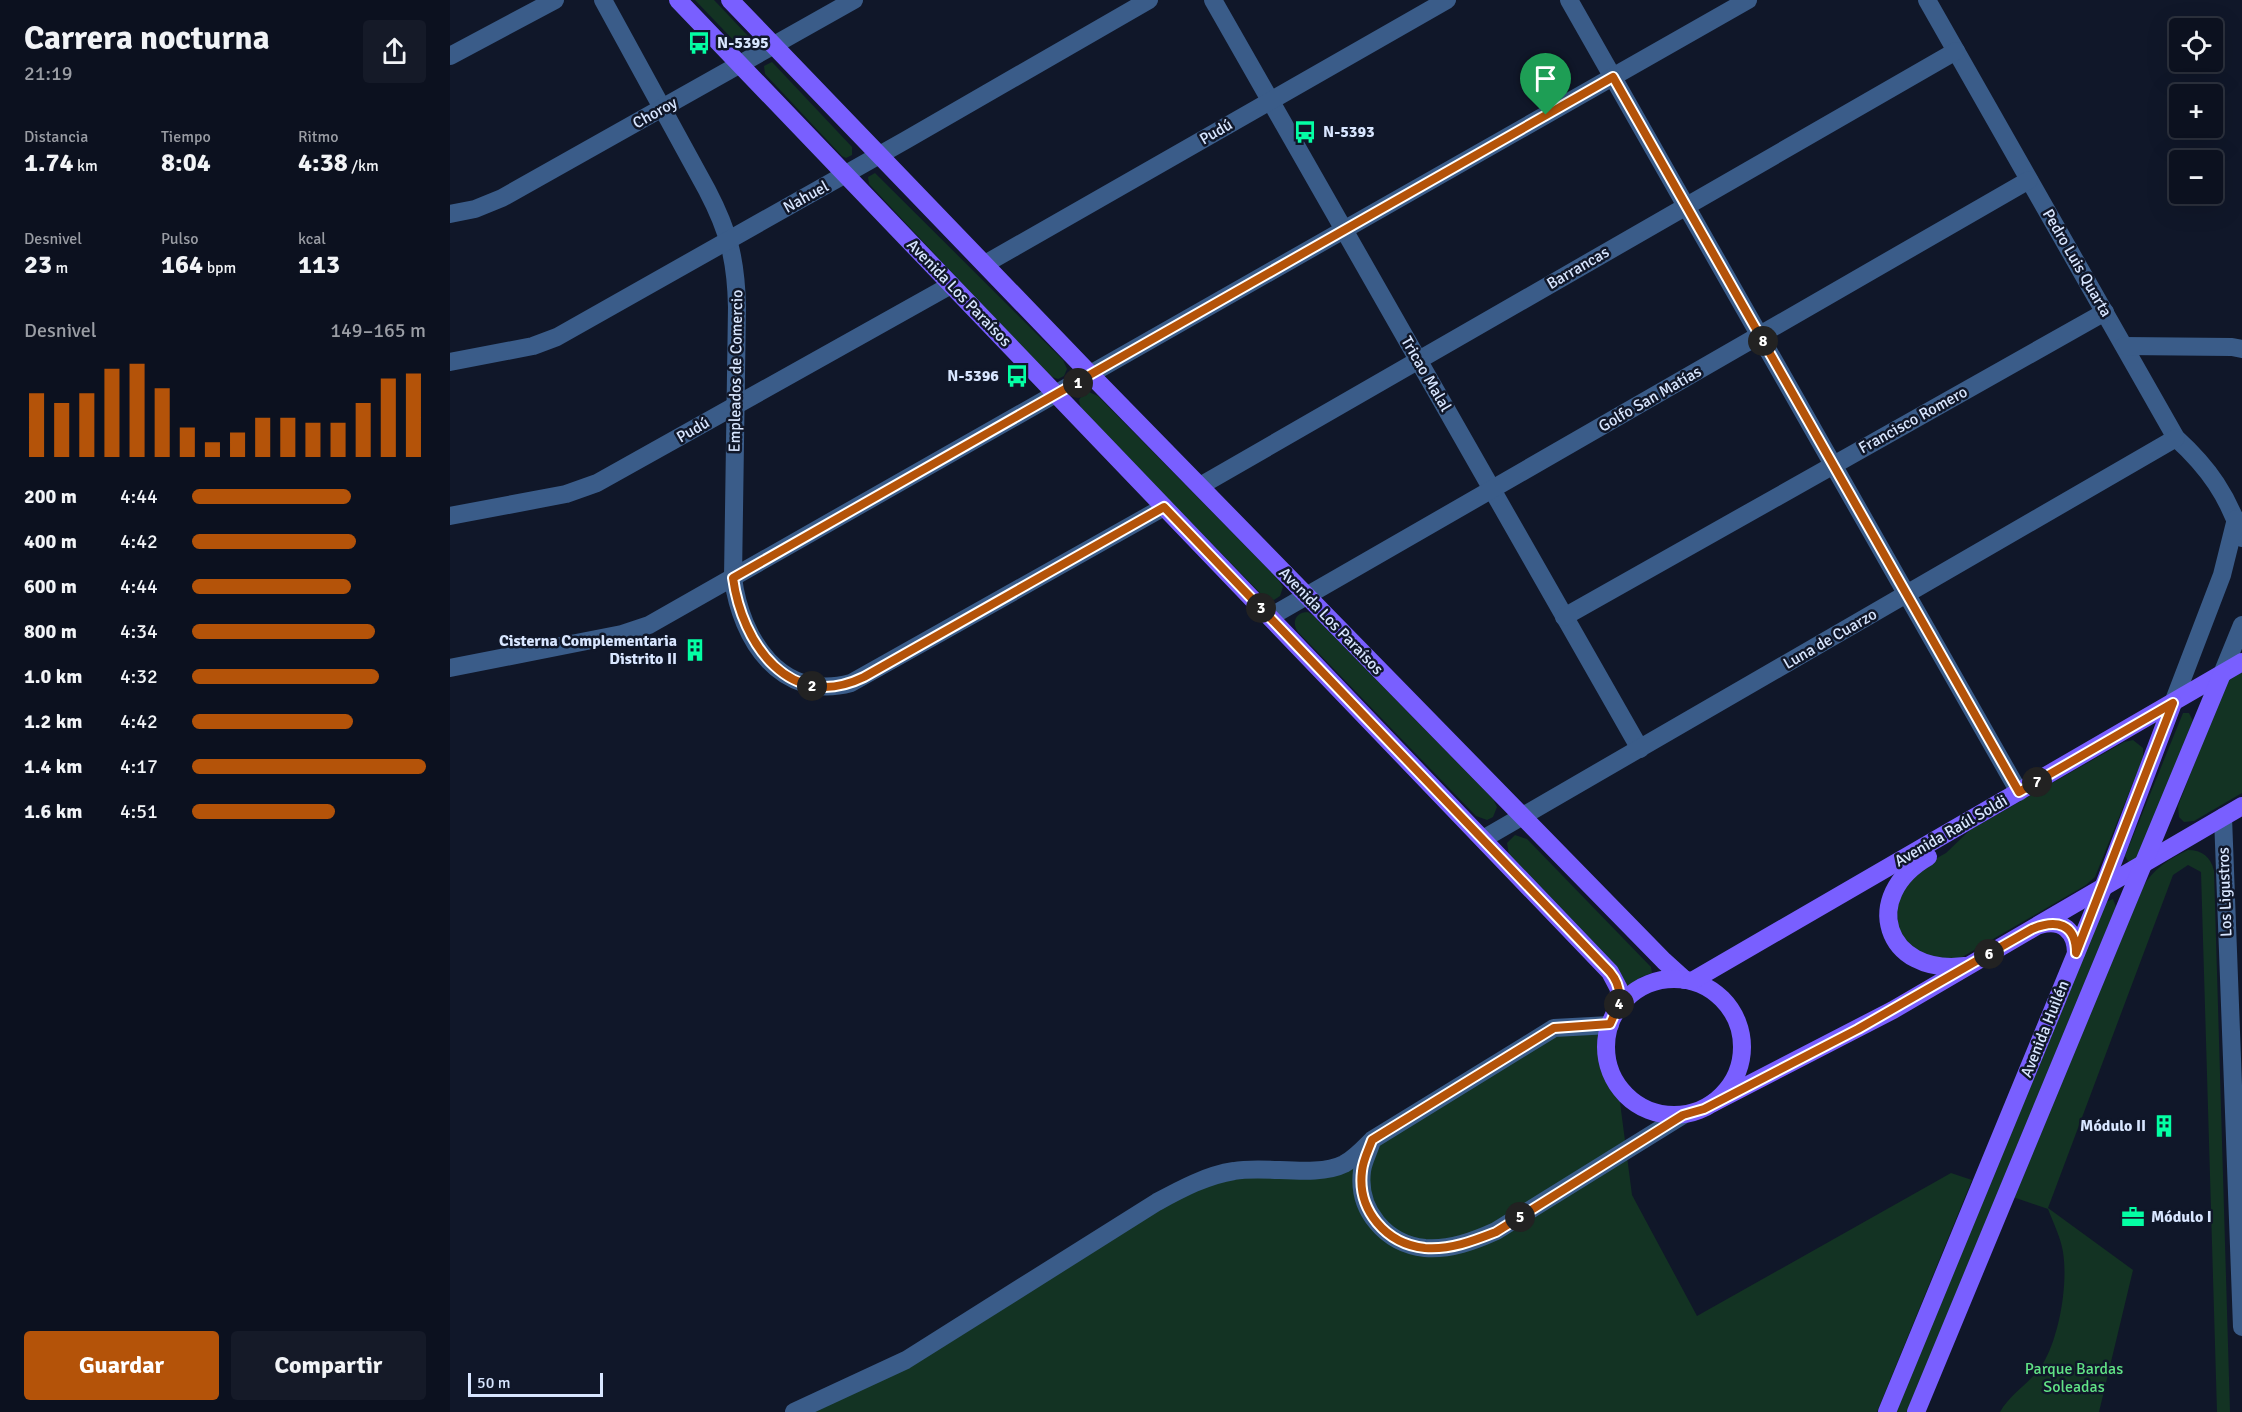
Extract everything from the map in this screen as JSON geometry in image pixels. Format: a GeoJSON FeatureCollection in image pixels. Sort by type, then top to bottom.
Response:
{"type":"FeatureCollection","features":[{"type":"Feature","properties":{"kind":"main road","name":"Avenida Los Paraísos"},"geometry":{"type":"LineString","coordinates":[[678,0],[1613,975],[1619,988],[1614,1017],[1606,1042],[1607,1062],[1622,1092],[1640,1106],[1660,1114],[1683,1115],[1704,1109],[1713,1103],[1734,1079],[1741,1059],[1742,1039],[1736,1019],[1725,1002],[1709,988],[1688,980],[1523,816],[1091,375],[730,0]]}},
{"type":"Feature","properties":{"kind":"main road","name":"Avenida Raúl Soldi"},"geometry":{"type":"LineString","coordinates":[[1688,980],[2242,662]]}},
{"type":"Feature","properties":{"kind":"main road","name":"Avenida Huilén"},"geometry":{"type":"LineString","coordinates":[[1916,1412],[2222,674]]}},
{"type":"Feature","properties":{"kind":"main road","name":"Avenida Huilén"},"geometry":{"type":"LineString","coordinates":[[1887,1412],[2103,888],[2173,703]]}},
{"type":"Feature","properties":{"kind":"main road"},"geometry":{"type":"LineString","coordinates":[[1713,1103],[1858,1029],[2236,810]]}},
{"type":"Feature","properties":{"kind":"main road"},"geometry":{"type":"LineString","coordinates":[[1969,966],[1935,967],[1910,957],[1896,940],[1889,912],[1893,892],[1905,873],[1945,846],[1970,820]]}},
{"type":"Feature","properties":{"kind":"main road"},"geometry":{"type":"LineString","coordinates":[[2032,929],[2051,923],[2064,927],[2073,936],[2076,953]]}},
{"type":"Feature","properties":{"kind":"main road"},"geometry":{"type":"LineString","coordinates":[[1614,1017],[1635,992],[1649,983],[1666,979],[1688,980]]}},
{"type":"Feature","properties":{"kind":"street"},"geometry":{"type":"LineString","coordinates":[[450,56],[555,0]]}},
{"type":"Feature","properties":{"kind":"street","name":"Empleados de Comercio"},"geometry":{"type":"LineString","coordinates":[[603,0],[713,201],[729,239],[736,278],[733,578],[739,609],[761,653],[784,673],[809,685],[823,688],[837,687],[864,677],[1164,507]]}},
{"type":"Feature","properties":{"kind":"street","name":"Choroy"},"geometry":{"type":"LineString","coordinates":[[450,214],[493,203],[854,0]]}},
{"type":"Feature","properties":{"kind":"street","name":"Nahuel"},"geometry":{"type":"LineString","coordinates":[[450,362],[532,346],[549,340],[846,175],[1149,0]]}},
{"type":"Feature","properties":{"kind":"street","name":"Tricao Malal"},"geometry":{"type":"LineString","coordinates":[[1213,0],[1640,749]]}},
{"type":"Feature","properties":{"kind":"street","name":"Pudú"},"geometry":{"type":"LineString","coordinates":[[985,264],[1448,0]]}},
{"type":"Feature","properties":{"kind":"street"},"geometry":{"type":"LineString","coordinates":[[1569,0],[2019,792]]}},
{"type":"Feature","properties":{"kind":"street"},"geometry":{"type":"LineString","coordinates":[[450,668],[632,632],[658,621],[1748,0]]}},
{"type":"Feature","properties":{"kind":"street","name":"Pedro Luis Quarta"},"geometry":{"type":"LineString","coordinates":[[1927,0],[2176,438],[2210,472],[2236,519],[2242,538]]}},
{"type":"Feature","properties":{"kind":"street","name":"Barrancas"},"geometry":{"type":"LineString","coordinates":[[1200,486],[1956,51]]}},
{"type":"Feature","properties":{"kind":"street","name":"Golfo San Matías"},"geometry":{"type":"LineString","coordinates":[[1270,617],[2029,180]]}},
{"type":"Feature","properties":{"kind":"street","name":"Pudú"},"geometry":{"type":"LineString","coordinates":[[450,516],[587,488],[951,285]]}},
{"type":"Feature","properties":{"kind":"street","name":"Francisco Romero"},"geometry":{"type":"LineString","coordinates":[[1564,617],[2104,312]]}},
{"type":"Feature","properties":{"kind":"street"},"geometry":{"type":"LineString","coordinates":[[2124,346],[2242,349]]}},
{"type":"Feature","properties":{"kind":"street","name":"Luna de Cuarzo"},"geometry":{"type":"LineString","coordinates":[[1483,839],[2176,438]]}},
{"type":"Feature","properties":{"kind":"street","name":"Avenida Huilén"},"geometry":{"type":"LineString","coordinates":[[2173,703],[2222,575],[2236,519]]}},
{"type":"Feature","properties":{"kind":"street","name":"Avenida Huilén"},"geometry":{"type":"LineString","coordinates":[[2222,674],[2242,625]]}},
{"type":"Feature","properties":{"kind":"street","name":"Los Ligustros"},"geometry":{"type":"LineString","coordinates":[[2236,810],[2235,982],[2242,1327]]}},
{"type":"Feature","properties":{"kind":"street"},"geometry":{"type":"LineString","coordinates":[[794,1412],[906,1360],[1157,1202],[1182,1189],[1233,1171],[1254,1168],[1308,1170],[1342,1165],[1356,1156],[1372,1140],[1554,1028],[1614,1017]]}},
{"type":"Feature","properties":{"kind":"street"},"geometry":{"type":"LineString","coordinates":[[1372,1140],[1362,1169],[1362,1187],[1365,1204],[1374,1220],[1386,1232],[1406,1244],[1425,1248],[1447,1247],[1470,1243],[1496,1232],[1683,1115]]}},
{"type":"Feature","properties":{"kind":"green space"},"geometry":{"type":"Polygon","coordinates":[[[695,0],[714,0],[749,37],[749,45],[746,48],[739,46],[695,0]]]}},
{"type":"Feature","properties":{"kind":"green space"},"geometry":{"type":"Polygon","coordinates":[[[772,62],[852,147],[852,155],[846,158],[842,156],[765,74],[764,66],[772,62]]]}},
{"type":"Feature","properties":{"kind":"green space"},"geometry":{"type":"Polygon","coordinates":[[[875,173],[1063,360],[1067,369],[1064,376],[1058,379],[1049,376],[869,184],[868,177],[875,173]]]}},
{"type":"Feature","properties":{"kind":"green space"},"geometry":{"type":"Polygon","coordinates":[[[1089,392],[1098,396],[1278,579],[1283,587],[1280,596],[1274,600],[1264,597],[1081,409],[1079,400],[1083,394],[1089,392]]]}},
{"type":"Feature","properties":{"kind":"green space"},"geometry":{"type":"Polygon","coordinates":[[[1308,612],[1493,799],[1497,807],[1493,817],[1487,820],[1476,816],[1298,632],[1295,625],[1296,618],[1308,612]]]}},
{"type":"Feature","properties":{"kind":"green space"},"geometry":{"type":"Polygon","coordinates":[[[2242,672],[2242,793],[2194,821],[2184,822],[2179,817],[2178,806],[2224,687],[2229,680],[2242,672]]]}},
{"type":"Feature","properties":{"kind":"green space"},"geometry":{"type":"Polygon","coordinates":[[[2183,713],[2189,713],[2193,721],[2137,860],[2129,863],[2125,856],[2183,713]]]}},
{"type":"Feature","properties":{"kind":"green space"},"geometry":{"type":"Polygon","coordinates":[[[2133,740],[2143,748],[2143,758],[2095,877],[2086,885],[1957,960],[1937,964],[1899,938],[1896,901],[1921,867],[1946,853],[1970,830],[2124,742],[2133,740]]]}},
{"type":"Feature","properties":{"kind":"green space"},"geometry":{"type":"Polygon","coordinates":[[[1515,835],[1527,839],[1651,967],[1652,973],[1641,977],[1629,987],[1627,985],[1616,967],[1509,855],[1507,843],[1515,835]]]}},
{"type":"Feature","properties":{"kind":"green space","name":"Parque Bardas Soleadas"},"geometry":{"type":"Polygon","coordinates":[[[2188,850],[2198,851],[2205,855],[2214,871],[2230,1412],[2217,1412],[2201,872],[2188,865],[2173,875],[2048,1208],[2133,1270],[2099,1412],[2000,1412],[2045,1360],[2059,1322],[2064,1278],[2062,1247],[2048,1209],[2013,1197],[2143,887],[2162,865],[2188,850]]]}},
{"type":"Feature","properties":{"kind":"green space"},"geometry":{"type":"Polygon","coordinates":[[[2113,899],[2116,907],[1907,1412],[1895,1412],[2106,902],[2113,899]]]}},
{"type":"Feature","properties":{"kind":"green space"},"geometry":{"type":"Polygon","coordinates":[[[1610,1025],[1632,1195],[1697,1316],[1951,1173],[1972,1180],[1877,1412],[794,1412],[876,1375],[1208,1178],[1326,1168],[1554,1028],[1610,1025]]]}},
{"type":"Feature","properties":{"kind":"place","name":"N-5395"},"geometry":{"type":"Point","coordinates":[699,43]}},
{"type":"Feature","properties":{"kind":"place","name":"N-5393"},"geometry":{"type":"Point","coordinates":[1305,132]}},
{"type":"Feature","properties":{"kind":"place","name":"N-5396"},"geometry":{"type":"Point","coordinates":[1017,376]}},
{"type":"Feature","properties":{"kind":"place","name":"Cisterna Complementaria Distrito II"},"geometry":{"type":"Point","coordinates":[695,650]}},
{"type":"Feature","properties":{"kind":"place","name":"Módulo II"},"geometry":{"type":"Point","coordinates":[2164,1126]}},
{"type":"Feature","properties":{"kind":"place","name":"Módulo I"},"geometry":{"type":"Point","coordinates":[2133,1217]}},
{"type":"Feature","properties":{"kind":"route"},"geometry":{"type":"LineString","coordinates":[[1613,77],[2019,792],[2173,703],[2076,953],[2076,943],[2068,929],[2056,923],[2043,924],[1858,1029],[1704,1109],[1683,1115],[1496,1232],[1470,1243],[1425,1248],[1406,1244],[1386,1232],[1374,1220],[1365,1204],[1362,1169],[1372,1140],[1554,1028],[1610,1024],[1619,1004],[1618,984],[1610,972],[1164,507],[864,677],[837,687],[823,688],[796,680],[772,664],[761,653],[741,616],[733,578],[1546,115],[1613,77]]}}]}
